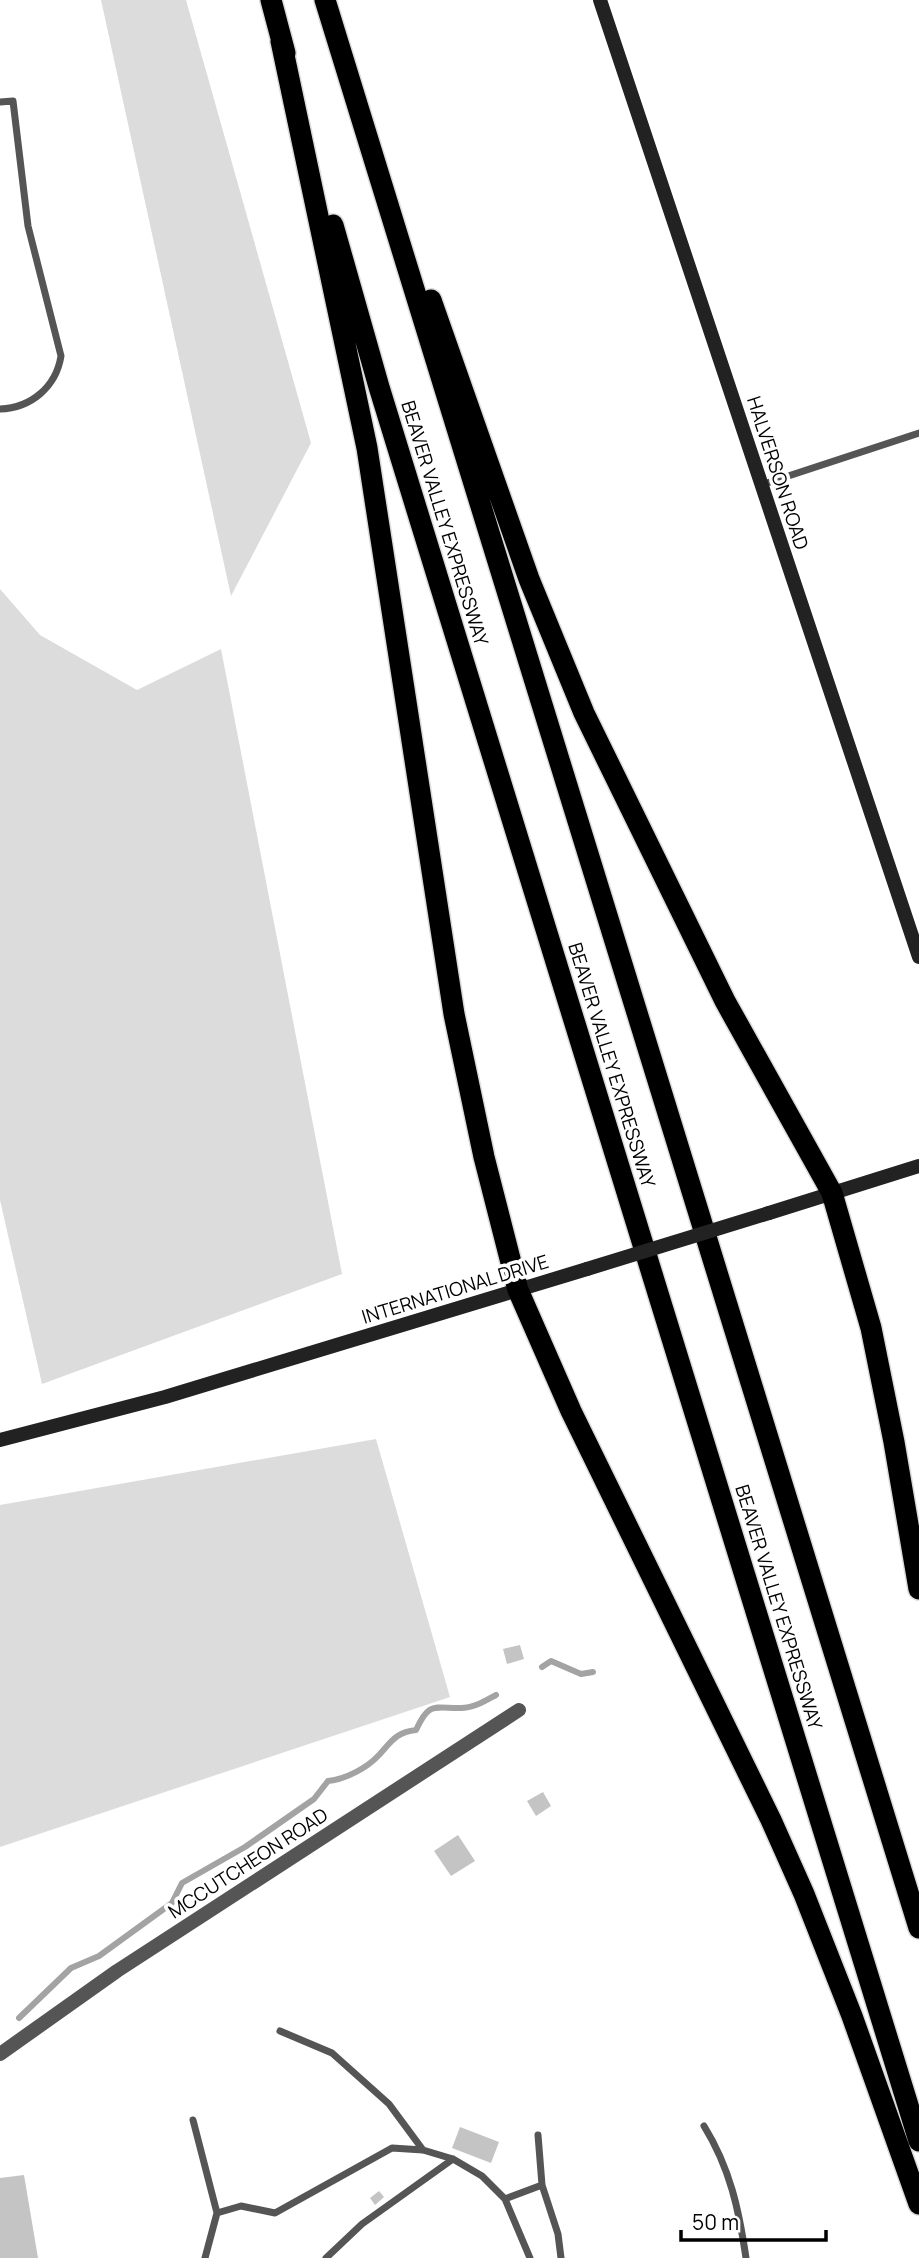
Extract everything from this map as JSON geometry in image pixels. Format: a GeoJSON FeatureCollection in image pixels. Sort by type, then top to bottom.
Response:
{"type":"FeatureCollection","features":[{"type":"Feature","properties":{"kind":"highway","name":"BEAVER VALLEY EXPRESSWAY"},"geometry":{"type":"LineString","coordinates":[[271,0],[383,400],[919,2141]]}},
{"type":"Feature","properties":{"kind":"highway","name":"BEAVER VALLEY EXPRESSWAY"},"geometry":{"type":"LineString","coordinates":[[326,0],[919,1928]]}},
{"type":"Feature","properties":{"kind":"highway"},"geometry":{"type":"LineString","coordinates":[[326,0],[529,579],[564,666],[638,829],[725,1001],[832,1193],[871,1328],[919,1589]]}},
{"type":"Feature","properties":{"kind":"highway"},"geometry":{"type":"LineString","coordinates":[[281,41],[367,448],[454,1014],[484,1157],[518,1290],[571,1411],[804,1894],[852,2016],[919,2204]]}},
{"type":"Feature","properties":{"kind":"street","name":"HALVERSON ROAD"},"geometry":{"type":"LineString","coordinates":[[600,0],[919,957]]}},
{"type":"Feature","properties":{"kind":"street","name":"INTERNATIONAL DRIVE"},"geometry":{"type":"LineString","coordinates":[[0,1440],[164,1397],[919,1166]]}},
{"type":"Feature","properties":{"kind":"street","name":"MCCUTCHEON ROAD"},"geometry":{"type":"LineString","coordinates":[[0,2053],[117,1971],[519,1710]]}},
{"type":"Feature","properties":{"kind":"lane"},"geometry":{"type":"LineString","coordinates":[[0,102],[13,101],[28,226],[61,356],[55,375],[40,394],[17,407],[0,409]]}},
{"type":"Feature","properties":{"kind":"lane"},"geometry":{"type":"LineString","coordinates":[[761,485],[919,433]]}},
{"type":"Feature","properties":{"kind":"lane"},"geometry":{"type":"LineString","coordinates":[[280,2031],[332,2053],[389,2104],[424,2150]]}},
{"type":"Feature","properties":{"kind":"lane"},"geometry":{"type":"LineString","coordinates":[[193,2119],[217,2213],[205,2258]]}},
{"type":"Feature","properties":{"kind":"lane"},"geometry":{"type":"LineString","coordinates":[[704,2126],[719,2150],[732,2185],[746,2258]]}},
{"type":"Feature","properties":{"kind":"lane"},"geometry":{"type":"LineString","coordinates":[[538,2135],[542,2185],[558,2234],[561,2258]]}},
{"type":"Feature","properties":{"kind":"lane"},"geometry":{"type":"LineString","coordinates":[[217,2213],[241,2206],[275,2213],[392,2148],[424,2150],[453,2159],[482,2176],[505,2199],[530,2258]]}},
{"type":"Feature","properties":{"kind":"lane"},"geometry":{"type":"LineString","coordinates":[[326,2258],[362,2224],[453,2159]]}},
{"type":"Feature","properties":{"kind":"lane"},"geometry":{"type":"LineString","coordinates":[[505,2199],[542,2185]]}},
{"type":"Feature","properties":{"kind":"shaded area"},"geometry":{"type":"Polygon","coordinates":[[[101,0],[186,0],[311,443],[231,596],[101,0]]]}},
{"type":"Feature","properties":{"kind":"shaded area"},"geometry":{"type":"Polygon","coordinates":[[[0,589],[40,635],[137,690],[221,649],[342,1274],[42,1384],[0,1200],[0,589]]]}},
{"type":"Feature","properties":{"kind":"shaded area"},"geometry":{"type":"Polygon","coordinates":[[[376,1439],[450,1697],[0,1847],[0,1505],[376,1439]]]}},
{"type":"Feature","properties":{"kind":"building"},"geometry":{"type":"Polygon","coordinates":[[[520,1645],[524,1659],[507,1664],[503,1649],[520,1645]]]}},
{"type":"Feature","properties":{"kind":"building"},"geometry":{"type":"Polygon","coordinates":[[[543,1792],[551,1806],[536,1816],[527,1801],[543,1792]]]}},
{"type":"Feature","properties":{"kind":"building"},"geometry":{"type":"Polygon","coordinates":[[[458,1835],[475,1861],[451,1876],[434,1851],[458,1835]]]}},
{"type":"Feature","properties":{"kind":"building"},"geometry":{"type":"Polygon","coordinates":[[[460,2127],[499,2142],[491,2163],[452,2148],[460,2127]]]}},
{"type":"Feature","properties":{"kind":"building"},"geometry":{"type":"Polygon","coordinates":[[[24,2175],[38,2258],[0,2258],[0,2178],[24,2175]]]}},
{"type":"Feature","properties":{"kind":"building"},"geometry":{"type":"Polygon","coordinates":[[[379,2191],[384,2197],[375,2205],[370,2198],[379,2191]]]}},
{"type":"Feature","properties":{"kind":"waterway"},"geometry":{"type":"LineString","coordinates":[[542,1667],[551,1661],[581,1674],[593,1672]]}},
{"type":"Feature","properties":{"kind":"waterway"},"geometry":{"type":"LineString","coordinates":[[19,2018],[71,1968],[99,1956],[172,1903],[182,1883],[245,1847],[314,1799],[328,1781],[349,1775],[368,1764],[399,1735],[416,1730],[428,1711],[433,1708],[469,1707],[496,1695]]}}]}
